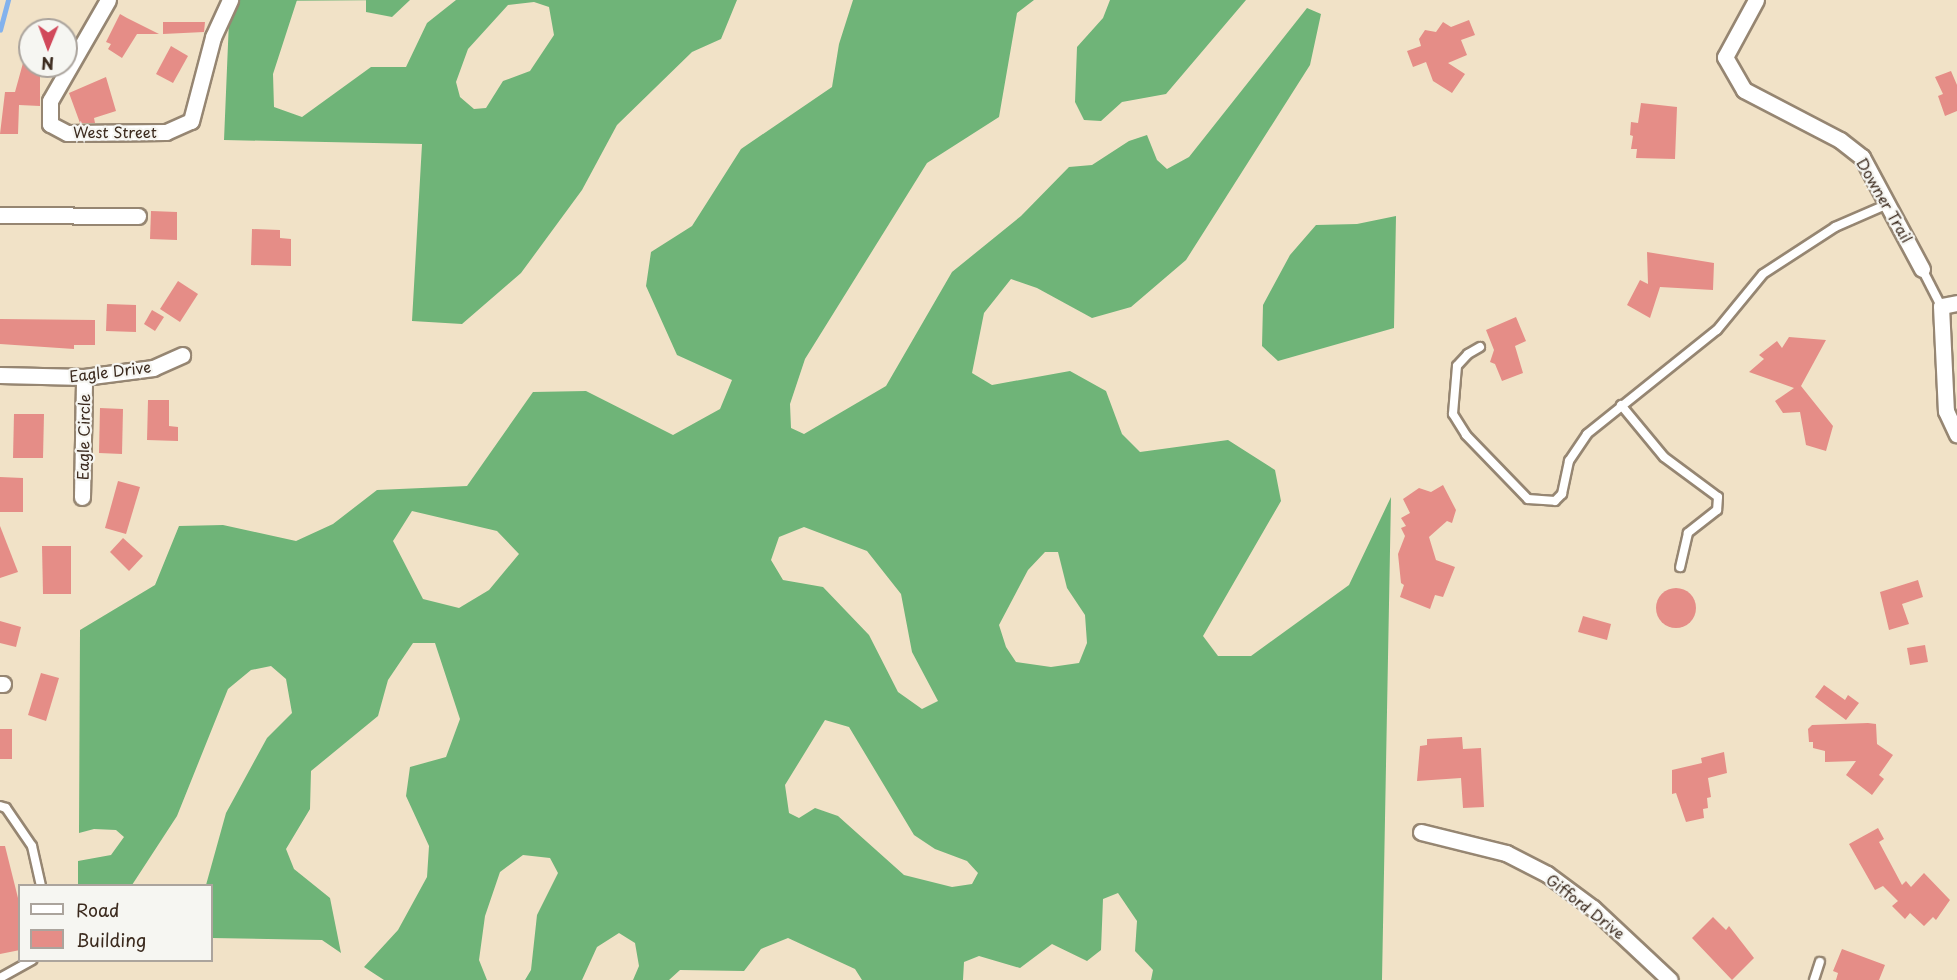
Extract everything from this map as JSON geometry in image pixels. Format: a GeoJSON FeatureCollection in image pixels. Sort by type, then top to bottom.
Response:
{"type":"FeatureCollection","features":[{"type":"Feature","properties":{"kind":"street","name":"West Street"},"geometry":{"type":"LineString","coordinates":[[108,0],[50,101],[50,124],[67,133],[166,132],[191,121],[213,37],[230,0]]}},
{"type":"Feature","properties":{"kind":"street","name":"Downer Trail"},"geometry":{"type":"LineString","coordinates":[[1756,0],[1725,57],[1744,90],[1840,140],[1862,156],[1922,269]]}},
{"type":"Feature","properties":{"kind":"street"},"geometry":{"type":"LineString","coordinates":[[0,215],[138,216]]}},
{"type":"Feature","properties":{"kind":"street"},"geometry":{"type":"LineString","coordinates":[[1941,306],[1957,303]]}},
{"type":"Feature","properties":{"kind":"street","name":"Downer Trail"},"geometry":{"type":"LineString","coordinates":[[1941,306],[1946,411],[1957,435]]}},
{"type":"Feature","properties":{"kind":"street","name":"Eagle Drive"},"geometry":{"type":"LineString","coordinates":[[0,375],[84,377],[153,368],[182,355]]}},
{"type":"Feature","properties":{"kind":"street","name":"Eagle Circle"},"geometry":{"type":"LineString","coordinates":[[82,497],[84,377]]}},
{"type":"Feature","properties":{"kind":"street","name":"Gifford Drive"},"geometry":{"type":"LineString","coordinates":[[1421,832],[1506,854],[1546,874],[1593,908],[1670,980]]}},
{"type":"Feature","properties":{"kind":"lane"},"geometry":{"type":"LineString","coordinates":[[1480,347],[1468,354],[1457,366],[1453,414],[1466,435],[1528,499],[1555,501],[1562,494],[1569,461],[1576,446],[1621,405],[1717,330],[1770,269],[1836,228],[1888,204]]}},
{"type":"Feature","properties":{"kind":"lane","name":"Downer Trail"},"geometry":{"type":"LineString","coordinates":[[1922,269],[1941,306]]}},
{"type":"Feature","properties":{"kind":"lane"},"geometry":{"type":"LineString","coordinates":[[1621,405],[1664,457],[1718,497],[1717,510],[1688,533],[1680,567]]}},
{"type":"Feature","properties":{"kind":"lane"},"geometry":{"type":"LineString","coordinates":[[0,806],[32,846],[41,884]]}},
{"type":"Feature","properties":{"kind":"lane"},"geometry":{"type":"LineString","coordinates":[[3,979],[29,962]]}},
{"type":"Feature","properties":{"kind":"lane"},"geometry":{"type":"LineString","coordinates":[[1814,980],[1820,963]]}},
{"type":"Feature","properties":{"kind":"green space"},"geometry":{"type":"Polygon","coordinates":[[[240,0],[297,0],[273,74],[274,107],[302,117],[371,67],[406,67],[427,23],[456,0],[737,0],[721,39],[692,52],[617,125],[582,190],[521,273],[462,324],[412,321],[422,144],[224,140],[229,20],[240,0]],[[534,2],[508,5],[468,49],[456,82],[460,97],[474,109],[486,108],[503,81],[530,71],[554,35],[549,7],[534,2]]]}},
{"type":"Feature","properties":{"kind":"green space"},"geometry":{"type":"Polygon","coordinates":[[[366,0],[410,0],[392,17],[366,12],[366,0]]]}},
{"type":"Feature","properties":{"kind":"green space"},"geometry":{"type":"Polygon","coordinates":[[[853,0],[1034,0],[1017,13],[999,117],[927,163],[805,359],[790,404],[791,428],[804,434],[886,386],[952,272],[1021,216],[1069,167],[1092,165],[1129,141],[1147,135],[1157,160],[1167,169],[1189,157],[1307,8],[1321,14],[1310,65],[1186,260],[1131,307],[1092,318],[1037,288],[1011,279],[984,313],[972,373],[992,385],[1070,371],[1106,391],[1122,434],[1140,452],[1228,440],[1275,470],[1281,501],[1203,636],[1218,656],[1251,656],[1349,585],[1391,497],[1382,980],[1151,980],[1153,970],[1135,951],[1137,921],[1118,893],[1103,899],[1101,950],[1087,961],[1052,944],[1020,968],[979,956],[964,962],[963,980],[862,980],[855,969],[788,938],[761,949],[744,971],[680,970],[669,980],[633,980],[639,966],[635,943],[619,933],[597,947],[582,980],[525,980],[531,970],[537,915],[558,873],[550,858],[523,855],[500,872],[485,916],[479,960],[487,980],[384,980],[364,967],[398,930],[427,877],[429,846],[406,796],[410,767],[446,757],[460,719],[435,643],[413,643],[388,680],[378,716],[311,771],[310,809],[286,849],[294,869],[330,898],[341,953],[322,940],[213,938],[213,884],[206,884],[226,813],[267,738],[292,713],[286,679],[271,666],[251,670],[228,689],[177,816],[133,884],[78,884],[78,861],[111,855],[124,837],[116,830],[94,829],[79,833],[80,630],[155,585],[179,526],[223,525],[296,541],[333,524],[377,490],[467,486],[533,392],[586,391],[673,435],[720,409],[732,380],[677,355],[646,286],[651,252],[692,226],[741,149],[832,87],[839,44],[853,0]],[[412,511],[393,541],[423,599],[459,608],[489,590],[519,554],[497,531],[412,511]],[[804,527],[779,537],[771,560],[783,580],[823,587],[869,635],[898,692],[922,709],[938,701],[912,652],[901,594],[867,551],[804,527]],[[1045,552],[1028,570],[999,625],[1006,647],[1016,662],[1051,667],[1079,663],[1087,643],[1085,615],[1067,588],[1058,552],[1045,552]],[[825,720],[785,785],[789,813],[799,818],[815,808],[838,816],[904,875],[952,887],[972,884],[978,873],[967,861],[935,849],[914,835],[849,727],[825,720]]]}},
{"type":"Feature","properties":{"kind":"green space"},"geometry":{"type":"Polygon","coordinates":[[[1110,0],[1246,0],[1166,94],[1122,102],[1101,121],[1084,120],[1075,102],[1077,47],[1103,18],[1110,0]]]}},
{"type":"Feature","properties":{"kind":"green space"},"geometry":{"type":"Polygon","coordinates":[[[1396,216],[1394,328],[1278,361],[1262,346],[1263,305],[1290,255],[1316,225],[1357,224],[1396,216]]]}},
{"type":"Feature","properties":{"kind":"building"},"geometry":{"type":"Polygon","coordinates":[[[120,14],[159,34],[137,34],[122,58],[108,49],[111,44],[106,42],[120,14]]]}},
{"type":"Feature","properties":{"kind":"building"},"geometry":{"type":"Polygon","coordinates":[[[1469,20],[1475,35],[1461,40],[1467,55],[1448,63],[1465,74],[1452,93],[1433,81],[1426,62],[1413,67],[1407,51],[1421,46],[1419,39],[1425,30],[1436,32],[1443,22],[1451,27],[1469,20]]]}},
{"type":"Feature","properties":{"kind":"building"},"geometry":{"type":"Polygon","coordinates":[[[163,22],[205,22],[204,32],[163,34],[163,22]]]}},
{"type":"Feature","properties":{"kind":"building"},"geometry":{"type":"Polygon","coordinates":[[[171,46],[188,56],[173,83],[156,74],[171,46]]]}},
{"type":"Feature","properties":{"kind":"building"},"geometry":{"type":"Polygon","coordinates":[[[1951,71],[1957,85],[1957,111],[1945,116],[1938,96],[1943,94],[1935,77],[1951,71]]]}},
{"type":"Feature","properties":{"kind":"building"},"geometry":{"type":"Polygon","coordinates":[[[106,77],[116,111],[94,118],[95,123],[80,123],[69,93],[106,77]]]}},
{"type":"Feature","properties":{"kind":"building"},"geometry":{"type":"Polygon","coordinates":[[[19,78],[40,78],[40,106],[19,105],[18,134],[0,134],[5,92],[15,92],[19,78]]]}},
{"type":"Feature","properties":{"kind":"building"},"geometry":{"type":"Polygon","coordinates":[[[1641,103],[1677,107],[1675,159],[1636,158],[1637,149],[1631,149],[1633,136],[1630,135],[1631,122],[1638,123],[1641,103]]]}},
{"type":"Feature","properties":{"kind":"building"},"geometry":{"type":"Polygon","coordinates":[[[151,211],[177,212],[177,240],[150,239],[151,211]]]}},
{"type":"Feature","properties":{"kind":"building"},"geometry":{"type":"Polygon","coordinates":[[[252,229],[280,230],[280,238],[291,239],[291,266],[251,265],[252,229]]]}},
{"type":"Feature","properties":{"kind":"building"},"geometry":{"type":"Polygon","coordinates":[[[1647,252],[1714,263],[1713,290],[1660,287],[1650,318],[1627,305],[1640,280],[1648,284],[1647,252]]]}},
{"type":"Feature","properties":{"kind":"building"},"geometry":{"type":"Polygon","coordinates":[[[178,281],[198,294],[180,322],[160,309],[178,281]]]}},
{"type":"Feature","properties":{"kind":"building"},"geometry":{"type":"Polygon","coordinates":[[[107,304],[136,305],[136,332],[106,331],[107,304]]]}},
{"type":"Feature","properties":{"kind":"building"},"geometry":{"type":"Polygon","coordinates":[[[152,310],[164,317],[155,331],[144,324],[152,310]]]}},
{"type":"Feature","properties":{"kind":"building"},"geometry":{"type":"Polygon","coordinates":[[[1516,317],[1526,341],[1515,346],[1523,373],[1502,381],[1495,364],[1490,362],[1494,350],[1486,330],[1516,317]]]}},
{"type":"Feature","properties":{"kind":"building"},"geometry":{"type":"Polygon","coordinates":[[[0,319],[95,320],[95,345],[74,345],[74,349],[0,344],[0,319]]]}},
{"type":"Feature","properties":{"kind":"building"},"geometry":{"type":"Polygon","coordinates":[[[1789,337],[1826,340],[1801,386],[1833,426],[1826,451],[1806,445],[1800,412],[1783,413],[1775,401],[1794,388],[1749,372],[1764,359],[1759,355],[1777,341],[1782,348],[1789,337]]]}},
{"type":"Feature","properties":{"kind":"building"},"geometry":{"type":"Polygon","coordinates":[[[148,400],[169,400],[169,426],[178,427],[178,441],[147,440],[148,400]]]}},
{"type":"Feature","properties":{"kind":"building"},"geometry":{"type":"Polygon","coordinates":[[[100,408],[123,409],[122,454],[99,453],[100,408]]]}},
{"type":"Feature","properties":{"kind":"building"},"geometry":{"type":"Polygon","coordinates":[[[14,414],[44,414],[43,458],[13,458],[14,414]]]}},
{"type":"Feature","properties":{"kind":"building"},"geometry":{"type":"Polygon","coordinates":[[[0,477],[23,478],[23,512],[0,512],[0,477]]]}},
{"type":"Feature","properties":{"kind":"building"},"geometry":{"type":"Polygon","coordinates":[[[118,481],[140,487],[126,534],[105,528],[118,481]]]}},
{"type":"Feature","properties":{"kind":"building"},"geometry":{"type":"Polygon","coordinates":[[[1443,485],[1456,510],[1452,523],[1447,521],[1429,537],[1436,560],[1455,567],[1443,597],[1435,595],[1430,609],[1400,597],[1404,585],[1401,583],[1398,554],[1405,536],[1401,528],[1406,526],[1401,518],[1410,513],[1403,499],[1419,488],[1431,492],[1443,485]]]}},
{"type":"Feature","properties":{"kind":"building"},"geometry":{"type":"Polygon","coordinates":[[[0,526],[18,572],[0,578],[0,526]]]}},
{"type":"Feature","properties":{"kind":"building"},"geometry":{"type":"Polygon","coordinates":[[[123,538],[143,556],[129,571],[110,552],[123,538]]]}},
{"type":"Feature","properties":{"kind":"building"},"geometry":{"type":"Polygon","coordinates":[[[42,546],[71,546],[71,594],[43,594],[42,546]]]}},
{"type":"Feature","properties":{"kind":"building"},"geometry":{"type":"Polygon","coordinates":[[[1918,580],[1923,597],[1902,604],[1909,624],[1889,630],[1880,592],[1918,580]]]}},
{"type":"Feature","properties":{"kind":"building"},"geometry":{"type":"Polygon","coordinates":[[[1676,588],[1690,594],[1696,608],[1690,622],[1676,628],[1662,622],[1656,608],[1662,594],[1676,588]]]}},
{"type":"Feature","properties":{"kind":"building"},"geometry":{"type":"Polygon","coordinates":[[[1583,616],[1611,624],[1607,640],[1578,632],[1583,616]]]}},
{"type":"Feature","properties":{"kind":"building"},"geometry":{"type":"Polygon","coordinates":[[[0,621],[21,627],[16,647],[0,643],[0,621]]]}},
{"type":"Feature","properties":{"kind":"building"},"geometry":{"type":"Polygon","coordinates":[[[1925,645],[1928,662],[1910,665],[1907,648],[1925,645]]]}},
{"type":"Feature","properties":{"kind":"building"},"geometry":{"type":"Polygon","coordinates":[[[41,673],[59,678],[46,721],[28,715],[41,673]]]}},
{"type":"Feature","properties":{"kind":"building"},"geometry":{"type":"Polygon","coordinates":[[[1824,685],[1845,700],[1848,695],[1859,703],[1846,720],[1815,697],[1824,685]]]}},
{"type":"Feature","properties":{"kind":"building"},"geometry":{"type":"Polygon","coordinates":[[[1876,724],[1877,744],[1893,755],[1879,775],[1884,779],[1872,795],[1846,775],[1856,761],[1825,762],[1825,751],[1813,748],[1813,742],[1809,742],[1808,729],[1812,725],[1876,724]]]}},
{"type":"Feature","properties":{"kind":"building"},"geometry":{"type":"Polygon","coordinates":[[[0,729],[12,729],[12,759],[0,759],[0,729]]]}},
{"type":"Feature","properties":{"kind":"building"},"geometry":{"type":"Polygon","coordinates":[[[1462,737],[1463,749],[1481,748],[1484,807],[1463,808],[1461,778],[1417,781],[1420,746],[1427,745],[1427,739],[1462,737]]]}},
{"type":"Feature","properties":{"kind":"building"},"geometry":{"type":"Polygon","coordinates":[[[1724,752],[1727,773],[1708,778],[1711,797],[1707,798],[1708,808],[1703,809],[1704,818],[1686,822],[1676,793],[1672,794],[1672,770],[1702,763],[1701,758],[1724,752]]]}},
{"type":"Feature","properties":{"kind":"building"},"geometry":{"type":"Polygon","coordinates":[[[1878,828],[1884,839],[1879,842],[1902,885],[1906,881],[1911,887],[1924,873],[1950,900],[1936,920],[1933,917],[1924,926],[1910,913],[1905,919],[1892,906],[1898,901],[1883,886],[1875,890],[1849,844],[1878,828]]]}},
{"type":"Feature","properties":{"kind":"building"},"geometry":{"type":"Polygon","coordinates":[[[0,846],[5,846],[18,898],[18,950],[0,954],[0,846]]]}},
{"type":"Feature","properties":{"kind":"building"},"geometry":{"type":"Polygon","coordinates":[[[1713,917],[1726,930],[1729,926],[1754,958],[1732,980],[1692,938],[1713,917]]]}},
{"type":"Feature","properties":{"kind":"building"},"geometry":{"type":"Polygon","coordinates":[[[1842,949],[1885,965],[1879,980],[1836,980],[1838,973],[1833,971],[1842,949]]]}},
{"type":"Feature","properties":{"kind":"waterway"},"geometry":{"type":"LineString","coordinates":[[0,30],[8,0]]}}]}
